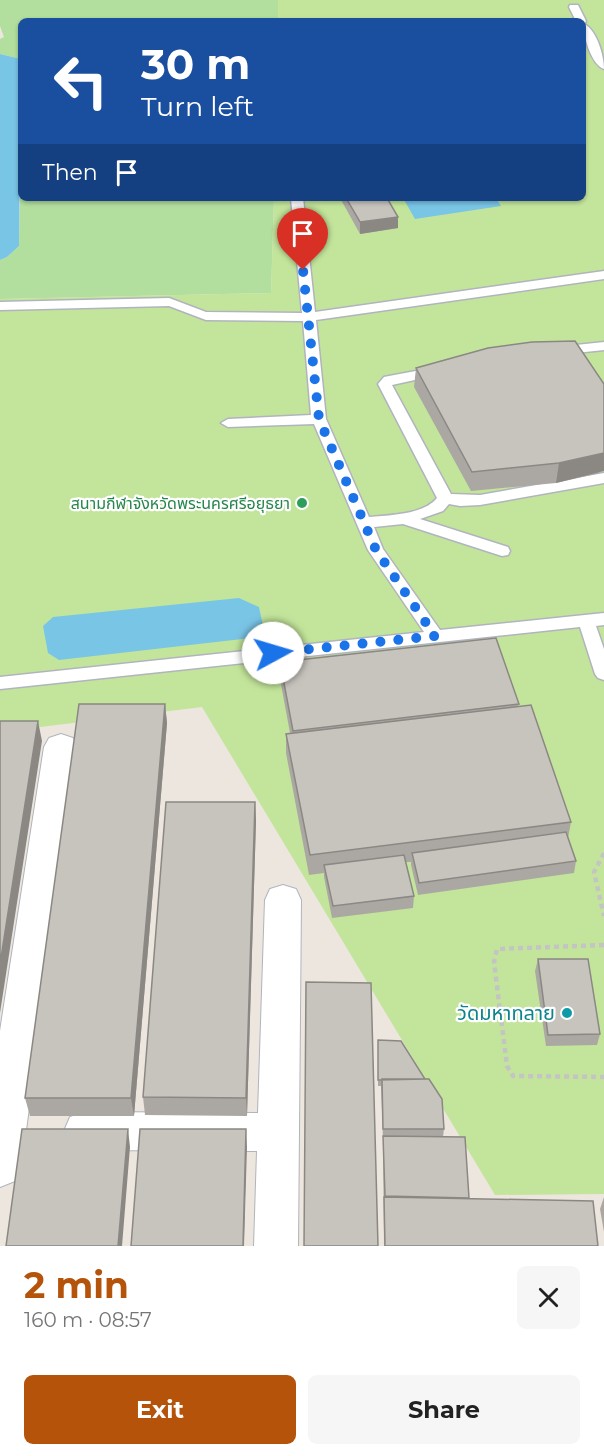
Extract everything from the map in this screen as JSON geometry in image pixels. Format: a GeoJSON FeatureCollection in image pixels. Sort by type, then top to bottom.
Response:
{"type":"FeatureCollection","features":[{"type":"Feature","properties":{"kind":"street"},"geometry":{"type":"LineString","coordinates":[[61,747],[20,1138],[278,1132]]}},
{"type":"Feature","properties":{"kind":"street"},"geometry":{"type":"LineString","coordinates":[[276,1246],[283,900]]}},
{"type":"Feature","properties":{"kind":"lane"},"geometry":{"type":"LineString","coordinates":[[574,8],[579,18]]}},
{"type":"Feature","properties":{"kind":"lane"},"geometry":{"type":"LineString","coordinates":[[586,31],[604,66]]}},
{"type":"Feature","properties":{"kind":"lane"},"geometry":{"type":"LineString","coordinates":[[297,201],[319,419],[376,550],[435,636]]}},
{"type":"Feature","properties":{"kind":"lane"},"geometry":{"type":"LineString","coordinates":[[0,306],[169,302],[178,303],[192,313],[206,316],[309,317],[604,275]]}},
{"type":"Feature","properties":{"kind":"lane"},"geometry":{"type":"LineString","coordinates":[[540,353],[603,347]]}},
{"type":"Feature","properties":{"kind":"lane"},"geometry":{"type":"LineString","coordinates":[[445,498],[385,384],[390,380],[448,369]]}},
{"type":"Feature","properties":{"kind":"lane"},"geometry":{"type":"LineString","coordinates":[[228,423],[319,419]]}},
{"type":"Feature","properties":{"kind":"lane"},"geometry":{"type":"LineString","coordinates":[[445,498],[460,501],[480,500],[604,478]]}},
{"type":"Feature","properties":{"kind":"lane"},"geometry":{"type":"LineString","coordinates":[[363,523],[404,519],[438,507],[445,498]]}},
{"type":"Feature","properties":{"kind":"lane"},"geometry":{"type":"LineString","coordinates":[[404,519],[502,550]]}},
{"type":"Feature","properties":{"kind":"lane"},"geometry":{"type":"LineString","coordinates":[[0,683],[604,619]]}},
{"type":"Feature","properties":{"kind":"lane"},"geometry":{"type":"LineString","coordinates":[[586,621],[604,674]]}},
{"type":"Feature","properties":{"kind":"path"},"geometry":{"type":"LineString","coordinates":[[604,853],[594,872],[604,916]]}},
{"type":"Feature","properties":{"kind":"path"},"geometry":{"type":"LineString","coordinates":[[604,945],[497,949],[494,962],[507,1066],[513,1076],[604,1077]]}},
{"type":"Feature","properties":{"kind":"green space"},"geometry":{"type":"Polygon","coordinates":[[[0,0],[476,0],[480,18],[18,18],[18,58],[0,54],[0,39],[4,37],[0,26],[0,0]]]}},
{"type":"Feature","properties":{"kind":"green space","name":"สนามกีฬาจังหวัดพระนครศรีอยุธยา"},"geometry":{"type":"Polygon","coordinates":[[[278,0],[604,0],[604,1194],[495,1195],[202,707],[0,732],[0,299],[271,293],[274,201],[586,201],[586,18],[278,18],[278,0]]]}},
{"type":"Feature","properties":{"kind":"green space"},"geometry":{"type":"Polygon","coordinates":[[[20,201],[274,201],[271,293],[0,299],[0,260],[19,246],[20,201]]]}},
{"type":"Feature","properties":{"kind":"water"},"geometry":{"type":"Polygon","coordinates":[[[0,54],[18,58],[19,201],[19,246],[0,260],[0,54]]]}},
{"type":"Feature","properties":{"kind":"water"},"geometry":{"type":"Polygon","coordinates":[[[405,201],[498,201],[501,206],[415,219],[405,201]]]}},
{"type":"Feature","properties":{"kind":"water"},"geometry":{"type":"Polygon","coordinates":[[[239,598],[259,607],[263,626],[251,638],[59,660],[48,653],[43,626],[53,617],[239,598]]]}},
{"type":"Feature","properties":{"kind":"building"},"geometry":{"type":"Polygon","coordinates":[[[348,201],[389,201],[398,217],[360,222],[348,201]]]}},
{"type":"Feature","properties":{"kind":"building"},"geometry":{"type":"Polygon","coordinates":[[[575,341],[604,384],[604,453],[559,463],[472,472],[416,368],[488,348],[532,342],[575,341]]]}},
{"type":"Feature","properties":{"kind":"building"},"geometry":{"type":"Polygon","coordinates":[[[496,638],[519,704],[293,731],[280,662],[496,638]]]}},
{"type":"Feature","properties":{"kind":"building"},"geometry":{"type":"Polygon","coordinates":[[[79,704],[165,704],[131,1098],[25,1098],[79,704]]]}},
{"type":"Feature","properties":{"kind":"building"},"geometry":{"type":"Polygon","coordinates":[[[531,705],[571,822],[310,855],[286,734],[531,705]]]}},
{"type":"Feature","properties":{"kind":"building"},"geometry":{"type":"Polygon","coordinates":[[[0,721],[38,721],[0,964],[0,721]]]}},
{"type":"Feature","properties":{"kind":"building"},"geometry":{"type":"Polygon","coordinates":[[[166,802],[255,802],[246,1098],[143,1097],[166,802]]]}},
{"type":"Feature","properties":{"kind":"building"},"geometry":{"type":"Polygon","coordinates":[[[566,832],[576,861],[419,883],[412,853],[566,832]]]}},
{"type":"Feature","properties":{"kind":"building"},"geometry":{"type":"Polygon","coordinates":[[[404,855],[414,896],[333,906],[324,865],[404,855]]]}},
{"type":"Feature","properties":{"kind":"building"},"geometry":{"type":"Polygon","coordinates":[[[538,959],[588,959],[600,1034],[548,1035],[538,959]]]}},
{"type":"Feature","properties":{"kind":"building"},"geometry":{"type":"Polygon","coordinates":[[[306,982],[371,983],[378,1246],[304,1246],[306,982]]]}},
{"type":"Feature","properties":{"kind":"building"},"geometry":{"type":"Polygon","coordinates":[[[378,1040],[401,1041],[425,1079],[378,1080],[378,1040]]]}},
{"type":"Feature","properties":{"kind":"building"},"geometry":{"type":"Polygon","coordinates":[[[382,1079],[429,1079],[442,1099],[444,1129],[383,1129],[382,1079]]]}},
{"type":"Feature","properties":{"kind":"building"},"geometry":{"type":"Polygon","coordinates":[[[22,1129],[128,1129],[118,1246],[6,1246],[22,1129]]]}},
{"type":"Feature","properties":{"kind":"building"},"geometry":{"type":"Polygon","coordinates":[[[140,1129],[246,1129],[243,1246],[131,1246],[140,1129]]]}},
{"type":"Feature","properties":{"kind":"building"},"geometry":{"type":"Polygon","coordinates":[[[383,1136],[465,1137],[469,1198],[385,1196],[383,1136]]]}},
{"type":"Feature","properties":{"kind":"building"},"geometry":{"type":"Polygon","coordinates":[[[384,1197],[593,1201],[598,1246],[385,1246],[384,1197]]]}},
{"type":"Feature","properties":{"kind":"place","name":"สนามกีฬาจังหวัดพระนครศรีอยุธยา"},"geometry":{"type":"Point","coordinates":[302,503]}},
{"type":"Feature","properties":{"kind":"place","name":"วัดมหาทลาย"},"geometry":{"type":"Point","coordinates":[567,1013]}},
{"type":"Feature","properties":{"kind":"route"},"geometry":{"type":"LineString","coordinates":[[273,653],[435,636],[376,550],[319,419],[303,270]]}}]}
